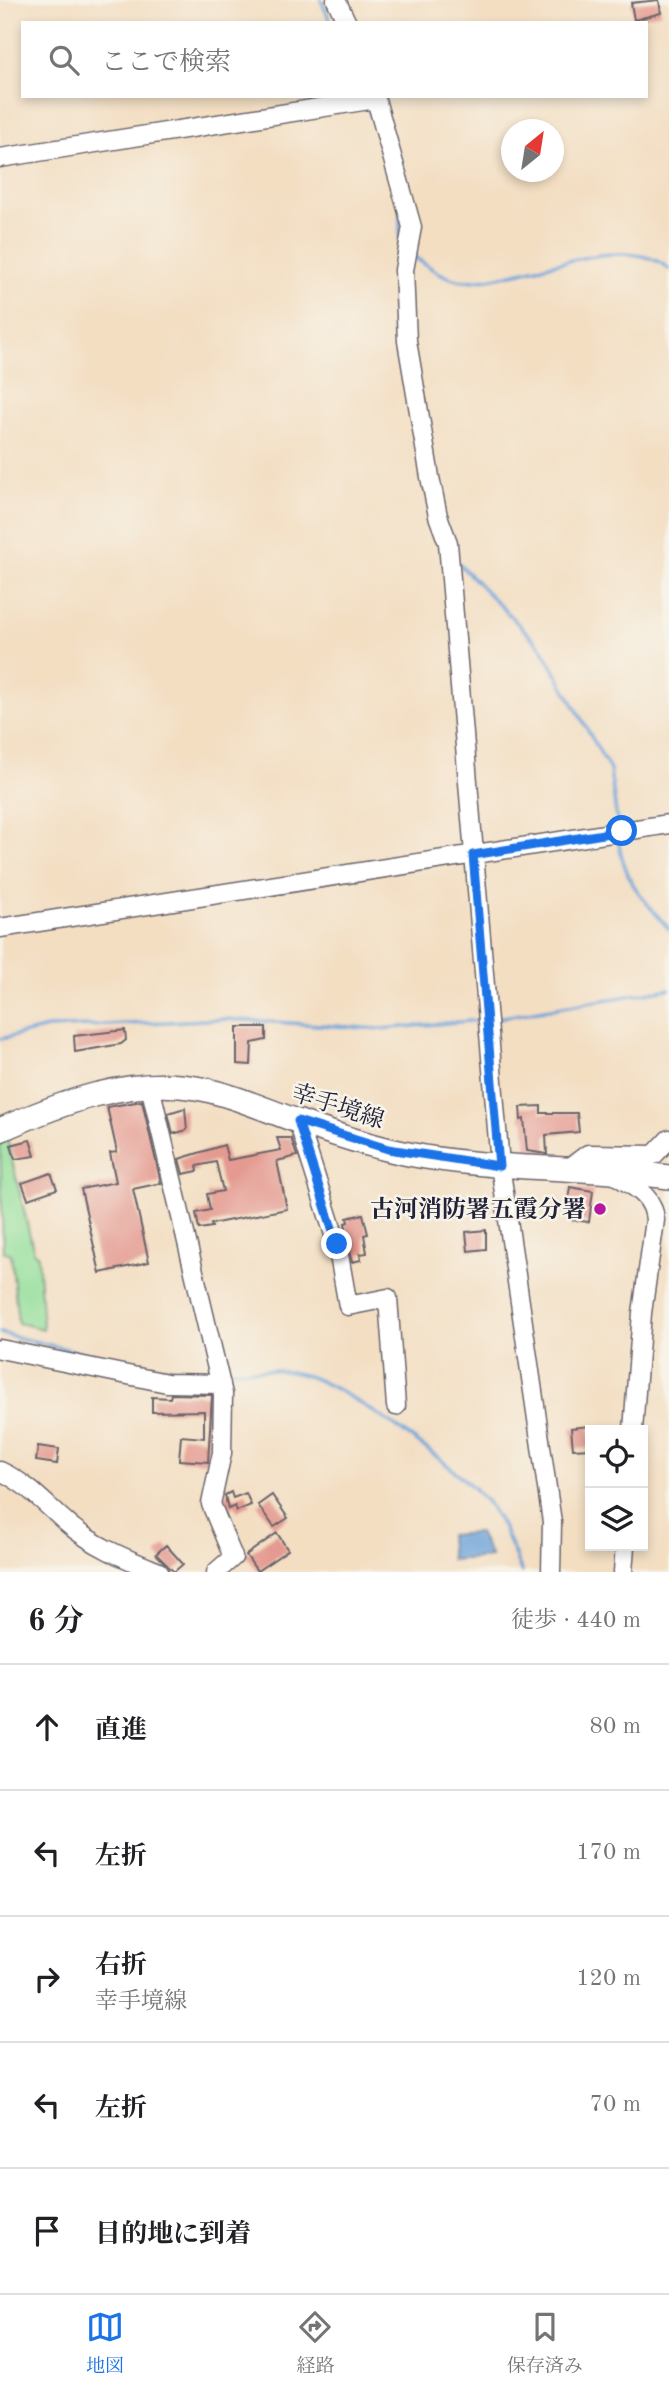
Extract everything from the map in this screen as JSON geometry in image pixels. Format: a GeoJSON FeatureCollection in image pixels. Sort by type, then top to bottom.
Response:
{"type":"FeatureCollection","features":[{"type":"Feature","properties":{"kind":"main road","name":"幸手境線"},"geometry":{"type":"LineString","coordinates":[[0,1130],[78,1101],[150,1086],[207,1090],[388,1149],[499,1166],[669,1177]]}},
{"type":"Feature","properties":{"kind":"street"},"geometry":{"type":"LineString","coordinates":[[336,0],[346,21]]}},
{"type":"Feature","properties":{"kind":"street"},"geometry":{"type":"LineString","coordinates":[[0,158],[371,99],[412,227],[407,256],[407,341],[432,490],[448,543],[499,1166],[552,1522],[551,1572]]}},
{"type":"Feature","properties":{"kind":"street"},"geometry":{"type":"LineString","coordinates":[[0,928],[669,824]]}},
{"type":"Feature","properties":{"kind":"street"},"geometry":{"type":"LineString","coordinates":[[150,1086],[221,1384],[222,1453],[211,1504],[233,1557],[216,1572]]}},
{"type":"Feature","properties":{"kind":"street"},"geometry":{"type":"LineString","coordinates":[[298,1121],[337,1244],[348,1306],[388,1298],[396,1406]]}},
{"type":"Feature","properties":{"kind":"street"},"geometry":{"type":"LineString","coordinates":[[565,1171],[588,1154],[654,1155],[669,1139]]}},
{"type":"Feature","properties":{"kind":"street"},"geometry":{"type":"LineString","coordinates":[[610,1172],[647,1195],[654,1206],[655,1220],[642,1313],[633,1425]]}},
{"type":"Feature","properties":{"kind":"street"},"geometry":{"type":"LineString","coordinates":[[0,1349],[167,1383],[221,1384]]}},
{"type":"Feature","properties":{"kind":"street"},"geometry":{"type":"LineString","coordinates":[[0,1471],[29,1487],[69,1525],[108,1552],[159,1572]]}},
{"type":"Feature","properties":{"kind":"street"},"geometry":{"type":"LineString","coordinates":[[623,1572],[625,1551]]}},
{"type":"Feature","properties":{"kind":"green space"},"geometry":{"type":"Polygon","coordinates":[[[6,1135],[34,1253],[38,1255],[43,1329],[18,1323],[11,1254],[3,1251],[0,1138],[6,1135]]]}},
{"type":"Feature","properties":{"kind":"water"},"geometry":{"type":"Polygon","coordinates":[[[479,1533],[491,1557],[451,1560],[449,1535],[479,1533]]]}},
{"type":"Feature","properties":{"kind":"building"},"geometry":{"type":"Polygon","coordinates":[[[659,0],[661,13],[634,20],[631,3],[659,0]]]}},
{"type":"Feature","properties":{"kind":"building"},"geometry":{"type":"Polygon","coordinates":[[[237,1027],[266,1027],[266,1040],[252,1043],[251,1065],[237,1064],[237,1027]]]}},
{"type":"Feature","properties":{"kind":"building"},"geometry":{"type":"Polygon","coordinates":[[[125,1030],[126,1040],[121,1044],[75,1052],[74,1036],[125,1030]]]}},
{"type":"Feature","properties":{"kind":"building"},"geometry":{"type":"Polygon","coordinates":[[[142,1101],[161,1183],[133,1189],[149,1262],[100,1273],[81,1189],[116,1182],[110,1153],[117,1152],[107,1107],[142,1101]]]}},
{"type":"Feature","properties":{"kind":"building"},"geometry":{"type":"Polygon","coordinates":[[[541,1106],[541,1113],[577,1113],[579,1132],[546,1135],[547,1154],[527,1151],[524,1119],[521,1120],[520,1107],[541,1106]]]}},
{"type":"Feature","properties":{"kind":"building"},"geometry":{"type":"Polygon","coordinates":[[[185,1108],[187,1130],[173,1134],[168,1113],[185,1108]]]}},
{"type":"Feature","properties":{"kind":"building"},"geometry":{"type":"Polygon","coordinates":[[[277,1138],[291,1138],[297,1156],[277,1161],[287,1209],[211,1224],[212,1227],[199,1229],[196,1213],[210,1210],[207,1194],[223,1191],[216,1162],[197,1166],[198,1171],[183,1174],[179,1159],[224,1145],[228,1160],[281,1150],[277,1138]]]}},
{"type":"Feature","properties":{"kind":"building"},"geometry":{"type":"Polygon","coordinates":[[[30,1140],[35,1156],[15,1159],[11,1145],[30,1140]]]}},
{"type":"Feature","properties":{"kind":"building"},"geometry":{"type":"Polygon","coordinates":[[[51,1173],[57,1189],[28,1199],[22,1183],[51,1173]]]}},
{"type":"Feature","properties":{"kind":"building"},"geometry":{"type":"Polygon","coordinates":[[[570,1187],[593,1191],[589,1222],[572,1220],[573,1210],[567,1209],[570,1187]]]}},
{"type":"Feature","properties":{"kind":"building"},"geometry":{"type":"Polygon","coordinates":[[[363,1214],[368,1234],[364,1235],[367,1253],[360,1254],[361,1260],[352,1262],[345,1223],[348,1222],[347,1218],[363,1214]]]}},
{"type":"Feature","properties":{"kind":"building"},"geometry":{"type":"Polygon","coordinates":[[[486,1230],[486,1249],[468,1251],[466,1232],[486,1230]]]}},
{"type":"Feature","properties":{"kind":"building"},"geometry":{"type":"Polygon","coordinates":[[[171,1394],[212,1395],[208,1462],[179,1460],[181,1436],[204,1438],[204,1411],[152,1412],[152,1397],[170,1398],[171,1394]]]}},
{"type":"Feature","properties":{"kind":"building"},"geometry":{"type":"Polygon","coordinates":[[[585,1427],[585,1448],[573,1449],[571,1428],[585,1427]]]}},
{"type":"Feature","properties":{"kind":"building"},"geometry":{"type":"Polygon","coordinates":[[[38,1446],[59,1449],[57,1464],[36,1461],[38,1446]]]}},
{"type":"Feature","properties":{"kind":"building"},"geometry":{"type":"Polygon","coordinates":[[[231,1492],[233,1498],[246,1493],[251,1505],[237,1511],[235,1506],[228,1509],[225,1495],[231,1492]]]}},
{"type":"Feature","properties":{"kind":"building"},"geometry":{"type":"Polygon","coordinates":[[[272,1495],[288,1518],[274,1527],[258,1505],[272,1495]]]}},
{"type":"Feature","properties":{"kind":"building"},"geometry":{"type":"Polygon","coordinates":[[[277,1533],[288,1550],[257,1571],[246,1555],[277,1533]]]}},
{"type":"Feature","properties":{"kind":"building"},"geometry":{"type":"Polygon","coordinates":[[[166,1545],[183,1564],[174,1572],[156,1554],[166,1545]]]}},
{"type":"Feature","properties":{"kind":"waterway"},"geometry":{"type":"LineString","coordinates":[[321,0],[330,21]]}},
{"type":"Feature","properties":{"kind":"waterway"},"geometry":{"type":"LineString","coordinates":[[367,105],[373,120]]}},
{"type":"Feature","properties":{"kind":"waterway"},"geometry":{"type":"LineString","coordinates":[[400,215],[400,248]]}},
{"type":"Feature","properties":{"kind":"waterway"},"geometry":{"type":"LineString","coordinates":[[413,256],[445,276],[466,281],[514,274],[600,255],[627,254],[650,258],[669,269]]}},
{"type":"Feature","properties":{"kind":"waterway"},"geometry":{"type":"LineString","coordinates":[[457,562],[542,648],[610,770],[617,821]]}},
{"type":"Feature","properties":{"kind":"waterway"},"geometry":{"type":"LineString","coordinates":[[618,839],[630,878],[642,898],[669,929]]}},
{"type":"Feature","properties":{"kind":"waterway"},"geometry":{"type":"LineString","coordinates":[[498,1018],[669,989]]}},
{"type":"Feature","properties":{"kind":"waterway"},"geometry":{"type":"LineString","coordinates":[[0,1039],[48,1028],[226,1019],[381,1029],[481,1020]]}},
{"type":"Feature","properties":{"kind":"waterway"},"geometry":{"type":"LineString","coordinates":[[0,1333],[136,1366],[207,1370]]}},
{"type":"Feature","properties":{"kind":"waterway"},"geometry":{"type":"LineString","coordinates":[[227,1370],[278,1371],[307,1376],[349,1397],[404,1432],[456,1472],[489,1505],[522,1572]]}},
{"type":"Feature","properties":{"kind":"place","name":"古河消防署五霞分署"},"geometry":{"type":"Point","coordinates":[600,1209]}},
{"type":"Feature","properties":{"kind":"route"},"geometry":{"type":"LineString","coordinates":[[337,1244],[298,1121],[388,1149],[424,1157],[499,1166],[473,855],[622,831]]}}]}
